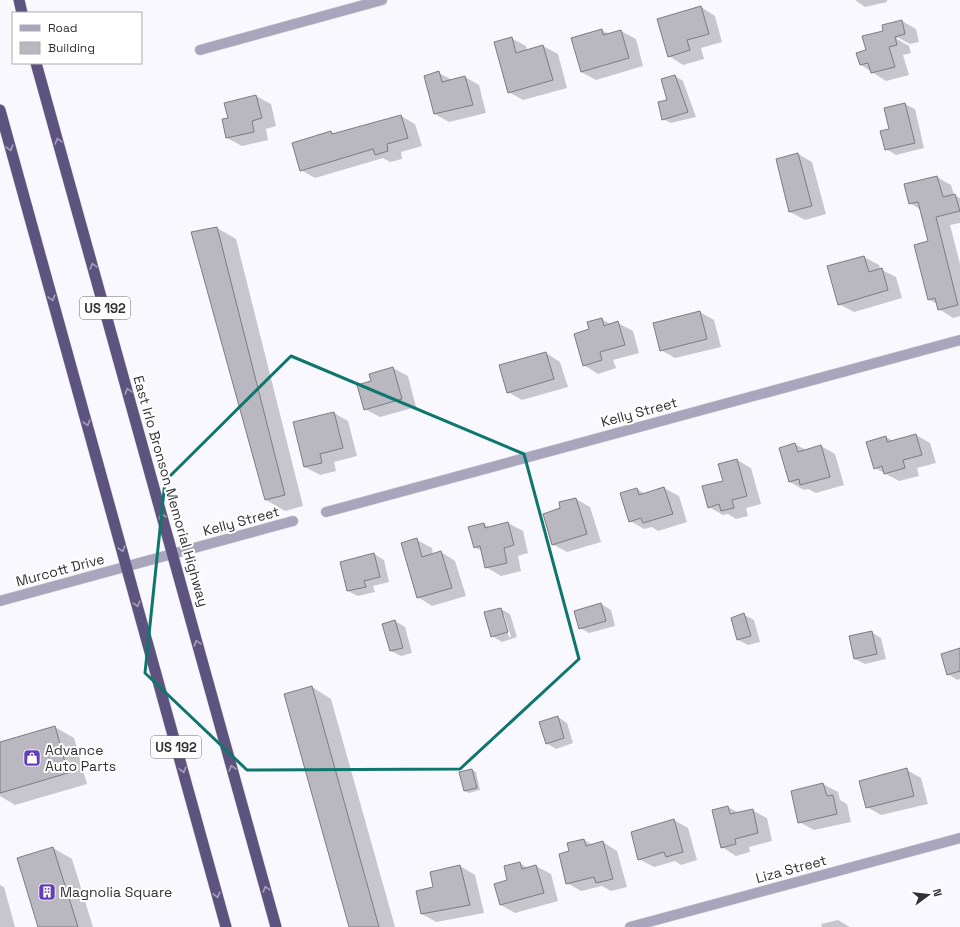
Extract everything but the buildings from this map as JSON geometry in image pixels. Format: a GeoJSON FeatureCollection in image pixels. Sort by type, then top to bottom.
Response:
{"type":"FeatureCollection","features":[{"type":"Feature","properties":{"kind":"highway"},"geometry":{"type":"LineString","coordinates":[[19,0],[22,12]]}},
{"type":"Feature","properties":{"kind":"highway","name":"East Irlo Bronson Memorial Highway"},"geometry":{"type":"LineString","coordinates":[[36,64],[276,927]]}},
{"type":"Feature","properties":{"kind":"highway","name":"US 192"},"geometry":{"type":"LineString","coordinates":[[0,110],[226,927]]}},
{"type":"Feature","properties":{"kind":"street"},"geometry":{"type":"LineString","coordinates":[[200,50],[382,0]]}},
{"type":"Feature","properties":{"kind":"street","name":"Kelly Street"},"geometry":{"type":"LineString","coordinates":[[326,512],[960,340]]}},
{"type":"Feature","properties":{"kind":"street","name":"Kelly Street"},"geometry":{"type":"LineString","coordinates":[[127,566],[293,521]]}},
{"type":"Feature","properties":{"kind":"street","name":"Murcott Drive"},"geometry":{"type":"LineString","coordinates":[[0,601],[127,566]]}},
{"type":"Feature","properties":{"kind":"street","name":"Liza Street"},"geometry":{"type":"LineString","coordinates":[[630,927],[960,838]]}},
{"type":"Feature","properties":{"kind":"highlighted area"},"geometry":{"type":"Polygon","coordinates":[[[291,356],[524,454],[579,659],[460,769],[247,770],[145,673],[165,481],[291,356]]]}},
{"type":"Feature","properties":{"kind":"place","name":"Advance Auto Parts"},"geometry":{"type":"Point","coordinates":[32,758]}},
{"type":"Feature","properties":{"kind":"place","name":"Magnolia Square"},"geometry":{"type":"Point","coordinates":[47,892]}}]}
